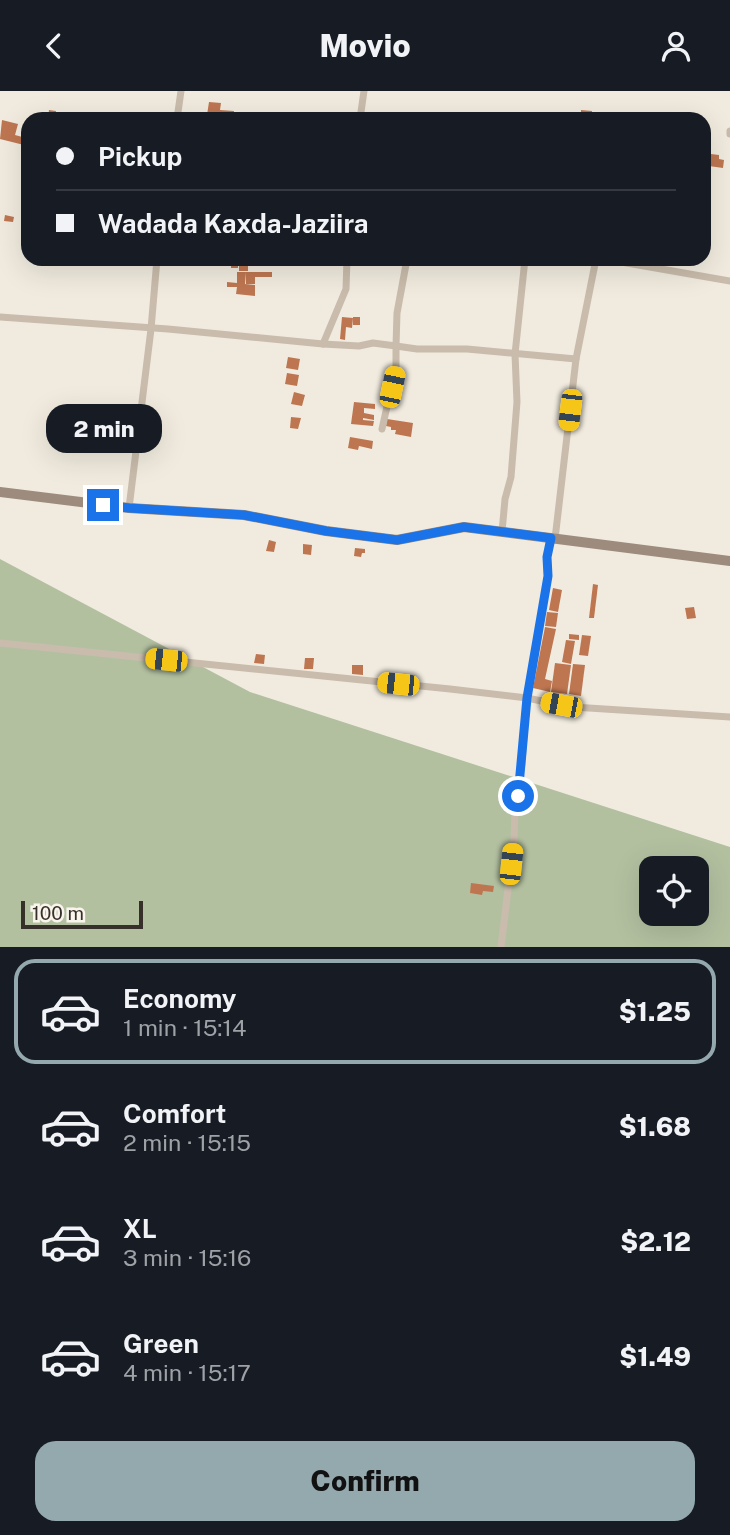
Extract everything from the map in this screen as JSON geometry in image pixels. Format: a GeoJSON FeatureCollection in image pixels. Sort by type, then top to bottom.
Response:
{"type":"FeatureCollection","features":[{"type":"Feature","properties":{"kind":"street"},"geometry":{"type":"LineString","coordinates":[[178,112],[181,91]]}},
{"type":"Feature","properties":{"kind":"street"},"geometry":{"type":"LineString","coordinates":[[361,112],[364,91]]}},
{"type":"Feature","properties":{"kind":"street"},"geometry":{"type":"LineString","coordinates":[[129,508],[156,266]]}},
{"type":"Feature","properties":{"kind":"street"},"geometry":{"type":"LineString","coordinates":[[323,344],[346,289],[347,266]]}},
{"type":"Feature","properties":{"kind":"street"},"geometry":{"type":"LineString","coordinates":[[382,429],[396,366],[397,313],[406,266]]}},
{"type":"Feature","properties":{"kind":"street"},"geometry":{"type":"LineString","coordinates":[[502,532],[505,499],[511,477],[517,402],[515,353],[524,266]]}},
{"type":"Feature","properties":{"kind":"street"},"geometry":{"type":"LineString","coordinates":[[501,947],[527,698],[548,576],[547,557],[553,539],[576,359],[595,266]]}},
{"type":"Feature","properties":{"kind":"street"},"geometry":{"type":"LineString","coordinates":[[644,266],[730,281]]}},
{"type":"Feature","properties":{"kind":"street"},"geometry":{"type":"LineString","coordinates":[[0,317],[323,344],[467,349],[576,359]]}},
{"type":"Feature","properties":{"kind":"street"},"geometry":{"type":"LineString","coordinates":[[0,492],[129,508],[244,515],[326,531],[397,540],[464,527],[730,562]]}},
{"type":"Feature","properties":{"kind":"street"},"geometry":{"type":"LineString","coordinates":[[0,643],[527,698],[561,705]]}},
{"type":"Feature","properties":{"kind":"street"},"geometry":{"type":"LineString","coordinates":[[573,707],[730,717]]}},
{"type":"Feature","properties":{"kind":"green space"},"geometry":{"type":"Polygon","coordinates":[[[0,559],[250,692],[730,847],[730,947],[0,947],[0,559]]]}},
{"type":"Feature","properties":{"kind":"building"},"geometry":{"type":"Polygon","coordinates":[[[209,102],[221,103],[220,110],[234,111],[234,112],[207,112],[209,102]]]}},
{"type":"Feature","properties":{"kind":"building"},"geometry":{"type":"Polygon","coordinates":[[[2,120],[18,124],[15,135],[21,137],[21,144],[0,139],[2,120]]]}},
{"type":"Feature","properties":{"kind":"building"},"geometry":{"type":"Polygon","coordinates":[[[711,154],[719,155],[719,159],[724,160],[723,168],[711,166],[711,154]]]}},
{"type":"Feature","properties":{"kind":"building"},"geometry":{"type":"Polygon","coordinates":[[[5,215],[14,217],[13,222],[4,221],[5,215]]]}},
{"type":"Feature","properties":{"kind":"building"},"geometry":{"type":"Polygon","coordinates":[[[239,266],[248,266],[248,271],[239,271],[239,266]]]}},
{"type":"Feature","properties":{"kind":"building"},"geometry":{"type":"Polygon","coordinates":[[[237,272],[246,272],[245,284],[255,285],[255,296],[236,294],[237,287],[227,287],[227,282],[237,283],[237,272]]]}},
{"type":"Feature","properties":{"kind":"building"},"geometry":{"type":"Polygon","coordinates":[[[246,272],[272,272],[272,277],[255,277],[255,284],[246,284],[246,272]]]}},
{"type":"Feature","properties":{"kind":"building"},"geometry":{"type":"Polygon","coordinates":[[[342,317],[353,318],[352,328],[346,327],[345,340],[340,339],[342,317]]]}},
{"type":"Feature","properties":{"kind":"building"},"geometry":{"type":"Polygon","coordinates":[[[353,317],[360,317],[360,325],[353,325],[353,317]]]}},
{"type":"Feature","properties":{"kind":"building"},"geometry":{"type":"Polygon","coordinates":[[[288,357],[300,359],[298,370],[286,368],[288,357]]]}},
{"type":"Feature","properties":{"kind":"building"},"geometry":{"type":"Polygon","coordinates":[[[287,373],[299,375],[297,386],[285,384],[287,373]]]}},
{"type":"Feature","properties":{"kind":"building"},"geometry":{"type":"Polygon","coordinates":[[[294,392],[305,395],[302,406],[291,404],[294,392]]]}},
{"type":"Feature","properties":{"kind":"building"},"geometry":{"type":"Polygon","coordinates":[[[354,402],[375,404],[375,409],[364,408],[364,413],[374,415],[374,420],[363,418],[374,421],[373,426],[351,424],[354,402]]]}},
{"type":"Feature","properties":{"kind":"building"},"geometry":{"type":"Polygon","coordinates":[[[291,417],[301,418],[298,429],[290,428],[291,417]]]}},
{"type":"Feature","properties":{"kind":"building"},"geometry":{"type":"Polygon","coordinates":[[[387,419],[413,423],[411,437],[395,434],[396,430],[386,426],[387,419]]]}},
{"type":"Feature","properties":{"kind":"building"},"geometry":{"type":"Polygon","coordinates":[[[350,437],[373,441],[372,449],[359,446],[358,450],[348,448],[350,437]]]}},
{"type":"Feature","properties":{"kind":"building"},"geometry":{"type":"Polygon","coordinates":[[[269,540],[276,542],[274,552],[266,551],[269,540]]]}},
{"type":"Feature","properties":{"kind":"building"},"geometry":{"type":"Polygon","coordinates":[[[303,544],[312,545],[311,555],[303,554],[303,544]]]}},
{"type":"Feature","properties":{"kind":"building"},"geometry":{"type":"Polygon","coordinates":[[[355,548],[365,549],[365,553],[362,553],[361,557],[354,556],[355,548]]]}},
{"type":"Feature","properties":{"kind":"building"},"geometry":{"type":"Polygon","coordinates":[[[593,584],[598,585],[594,618],[589,618],[593,584]]]}},
{"type":"Feature","properties":{"kind":"building"},"geometry":{"type":"Polygon","coordinates":[[[553,588],[562,590],[558,612],[549,610],[553,588]]]}},
{"type":"Feature","properties":{"kind":"building"},"geometry":{"type":"Polygon","coordinates":[[[694,607],[696,618],[687,619],[685,608],[694,607]]]}},
{"type":"Feature","properties":{"kind":"building"},"geometry":{"type":"Polygon","coordinates":[[[547,612],[558,613],[556,627],[545,626],[547,612]]]}},
{"type":"Feature","properties":{"kind":"building"},"geometry":{"type":"Polygon","coordinates":[[[545,627],[556,629],[545,679],[552,681],[550,692],[533,688],[545,627]]]}},
{"type":"Feature","properties":{"kind":"building"},"geometry":{"type":"Polygon","coordinates":[[[569,634],[579,635],[579,640],[569,639],[569,634]]]}},
{"type":"Feature","properties":{"kind":"building"},"geometry":{"type":"Polygon","coordinates":[[[582,635],[591,636],[588,656],[579,655],[582,635]]]}},
{"type":"Feature","properties":{"kind":"building"},"geometry":{"type":"Polygon","coordinates":[[[566,640],[575,641],[571,664],[562,662],[566,640]]]}},
{"type":"Feature","properties":{"kind":"building"},"geometry":{"type":"Polygon","coordinates":[[[256,654],[265,655],[264,664],[254,663],[256,654]]]}},
{"type":"Feature","properties":{"kind":"building"},"geometry":{"type":"Polygon","coordinates":[[[305,658],[314,658],[313,669],[304,669],[305,658]]]}},
{"type":"Feature","properties":{"kind":"building"},"geometry":{"type":"Polygon","coordinates":[[[555,663],[571,665],[567,694],[551,692],[555,663]]]}},
{"type":"Feature","properties":{"kind":"building"},"geometry":{"type":"Polygon","coordinates":[[[573,664],[585,665],[581,696],[569,694],[573,664]]]}},
{"type":"Feature","properties":{"kind":"building"},"geometry":{"type":"Polygon","coordinates":[[[352,665],[363,665],[363,675],[352,674],[352,665]]]}},
{"type":"Feature","properties":{"kind":"building"},"geometry":{"type":"Polygon","coordinates":[[[471,883],[494,886],[493,892],[483,891],[482,895],[470,893],[471,883]]]}},
{"type":"Feature","properties":{"kind":"route"},"geometry":{"type":"LineString","coordinates":[[103,505],[244,515],[326,531],[397,540],[464,527],[551,538],[547,557],[548,576],[527,698],[518,796]]}}]}
